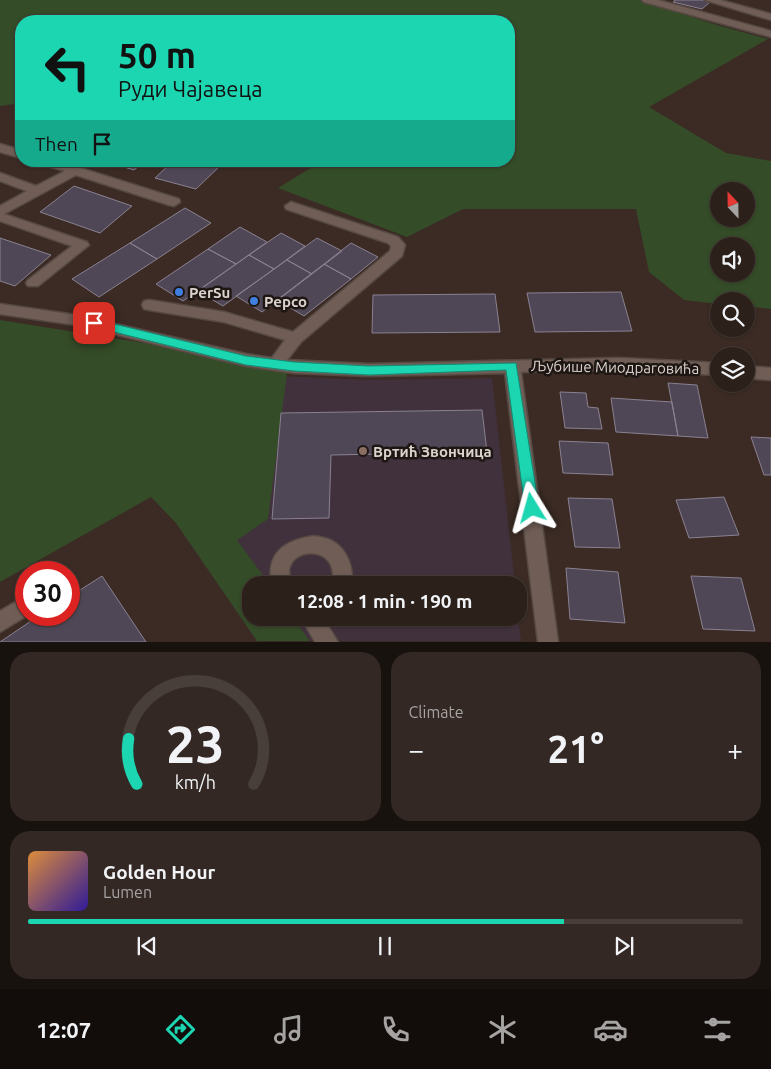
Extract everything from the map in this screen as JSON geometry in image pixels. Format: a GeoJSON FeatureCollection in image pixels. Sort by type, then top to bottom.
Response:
{"type":"FeatureCollection","features":[{"type":"Feature","properties":{"kind":"street"},"geometry":{"type":"LineString","coordinates":[[647,0],[771,34]]}},
{"type":"Feature","properties":{"kind":"street"},"geometry":{"type":"LineString","coordinates":[[710,0],[771,17]]}},
{"type":"Feature","properties":{"kind":"street"},"geometry":{"type":"LineString","coordinates":[[0,148],[15,152]]}},
{"type":"Feature","properties":{"kind":"street"},"geometry":{"type":"LineString","coordinates":[[66,167],[174,202]]}},
{"type":"Feature","properties":{"kind":"street"},"geometry":{"type":"LineString","coordinates":[[0,211],[76,170]]}},
{"type":"Feature","properties":{"kind":"street"},"geometry":{"type":"LineString","coordinates":[[0,177],[37,191]]}},
{"type":"Feature","properties":{"kind":"street"},"geometry":{"type":"LineString","coordinates":[[276,364],[296,338],[389,261],[397,253],[398,245],[393,240],[383,236],[291,206]]}},
{"type":"Feature","properties":{"kind":"street"},"geometry":{"type":"LineString","coordinates":[[0,216],[82,245],[33,283]]}},
{"type":"Feature","properties":{"kind":"street"},"geometry":{"type":"LineString","coordinates":[[150,305],[224,317],[296,338]]}},
{"type":"Feature","properties":{"kind":"street","name":"Љубише Миодраговића"},"geometry":{"type":"LineString","coordinates":[[0,309],[76,320],[246,360],[324,369],[369,370],[619,364],[710,369]]}},
{"type":"Feature","properties":{"kind":"street"},"geometry":{"type":"LineString","coordinates":[[512,366],[548,642]]}},
{"type":"Feature","properties":{"kind":"street"},"geometry":{"type":"LineString","coordinates":[[755,373],[771,374]]}},
{"type":"Feature","properties":{"kind":"street"},"geometry":{"type":"LineString","coordinates":[[280,576],[280,567],[288,553],[298,546],[317,544],[331,550],[340,560],[343,576]]}},
{"type":"Feature","properties":{"kind":"street"},"geometry":{"type":"LineString","coordinates":[[0,622],[15,612]]}},
{"type":"Feature","properties":{"kind":"street"},"geometry":{"type":"LineString","coordinates":[[318,626],[328,642]]}},
{"type":"Feature","properties":{"kind":"shaded area","name":"Вртић Звончица"},"geometry":{"type":"Polygon","coordinates":[[[279,376],[370,380],[492,378],[514,576],[242,576],[242,619],[176,523],[279,376]]]}},
{"type":"Feature","properties":{"kind":"shaded area","name":"Вртић Звончица"},"geometry":{"type":"Polygon","coordinates":[[[247,626],[519,626],[521,641],[257,641],[247,626]]]}},
{"type":"Feature","properties":{"kind":"green space"},"geometry":{"type":"Polygon","coordinates":[[[0,0],[639,0],[768,39],[649,107],[726,153],[771,161],[771,309],[755,307],[755,292],[710,292],[710,303],[684,300],[649,272],[636,209],[463,209],[407,237],[278,188],[312,167],[515,167],[515,15],[15,15],[15,104],[0,106],[0,0]]]}},
{"type":"Feature","properties":{"kind":"green space"},"geometry":{"type":"Polygon","coordinates":[[[0,320],[288,366],[268,519],[237,540],[263,576],[242,576],[242,619],[176,523],[151,497],[37,561],[15,561],[15,574],[0,582],[0,320]]]}},
{"type":"Feature","properties":{"kind":"green space"},"geometry":{"type":"Polygon","coordinates":[[[247,626],[299,626],[310,641],[257,641],[247,626]]]}},
{"type":"Feature","properties":{"kind":"building"},"geometry":{"type":"Polygon","coordinates":[[[675,0],[704,0],[710,2],[702,9],[673,2],[675,0]]]}},
{"type":"Feature","properties":{"kind":"building"},"geometry":{"type":"Polygon","coordinates":[[[124,167],[138,167],[134,170],[124,167]]]}},
{"type":"Feature","properties":{"kind":"building"},"geometry":{"type":"Polygon","coordinates":[[[167,167],[219,167],[196,189],[155,178],[167,167]]]}},
{"type":"Feature","properties":{"kind":"building"},"geometry":{"type":"Polygon","coordinates":[[[74,186],[132,206],[100,233],[40,212],[74,186]]]}},
{"type":"Feature","properties":{"kind":"building"},"geometry":{"type":"Polygon","coordinates":[[[185,208],[211,223],[157,259],[130,243],[185,208]]]}},
{"type":"Feature","properties":{"kind":"building"},"geometry":{"type":"Polygon","coordinates":[[[240,227],[267,242],[236,264],[208,249],[240,227]]]}},
{"type":"Feature","properties":{"kind":"building"},"geometry":{"type":"Polygon","coordinates":[[[281,233],[305,246],[274,269],[249,255],[281,233]]]}},
{"type":"Feature","properties":{"kind":"building"},"geometry":{"type":"Polygon","coordinates":[[[0,238],[51,255],[15,286],[0,281],[0,238]]]}},
{"type":"Feature","properties":{"kind":"building"},"geometry":{"type":"Polygon","coordinates":[[[317,238],[342,251],[312,274],[287,260],[317,238]]]}},
{"type":"Feature","properties":{"kind":"building"},"geometry":{"type":"Polygon","coordinates":[[[130,243],[157,259],[99,297],[72,279],[130,243]]]}},
{"type":"Feature","properties":{"kind":"building"},"geometry":{"type":"Polygon","coordinates":[[[351,243],[378,257],[351,279],[324,264],[351,243]]]}},
{"type":"Feature","properties":{"kind":"building"},"geometry":{"type":"Polygon","coordinates":[[[208,249],[236,264],[183,301],[156,284],[208,249]]]}},
{"type":"Feature","properties":{"kind":"building"},"geometry":{"type":"Polygon","coordinates":[[[249,255],[274,269],[223,306],[198,291],[249,255]]]}},
{"type":"Feature","properties":{"kind":"building"},"geometry":{"type":"Polygon","coordinates":[[[287,260],[312,274],[262,312],[236,296],[287,260]]]}},
{"type":"Feature","properties":{"kind":"building"},"geometry":{"type":"Polygon","coordinates":[[[324,264],[351,279],[304,316],[277,300],[324,264]]]}},
{"type":"Feature","properties":{"kind":"building"},"geometry":{"type":"Polygon","coordinates":[[[621,292],[632,331],[535,332],[527,293],[621,292]]]}},
{"type":"Feature","properties":{"kind":"building"},"geometry":{"type":"Polygon","coordinates":[[[495,294],[500,332],[372,333],[373,295],[495,294]]]}},
{"type":"Feature","properties":{"kind":"building"},"geometry":{"type":"Polygon","coordinates":[[[668,383],[697,385],[708,438],[678,436],[668,383]]]}},
{"type":"Feature","properties":{"kind":"building"},"geometry":{"type":"Polygon","coordinates":[[[560,392],[586,393],[588,407],[598,408],[602,429],[565,428],[560,392]]]}},
{"type":"Feature","properties":{"kind":"building"},"geometry":{"type":"Polygon","coordinates":[[[611,398],[672,402],[678,436],[616,432],[611,398]]]}},
{"type":"Feature","properties":{"kind":"building"},"geometry":{"type":"Polygon","coordinates":[[[482,410],[487,452],[331,455],[329,518],[272,519],[281,413],[482,410]]]}},
{"type":"Feature","properties":{"kind":"building"},"geometry":{"type":"Polygon","coordinates":[[[751,437],[771,438],[771,475],[764,475],[751,437]]]}},
{"type":"Feature","properties":{"kind":"building"},"geometry":{"type":"Polygon","coordinates":[[[559,441],[608,443],[613,475],[563,473],[559,441]]]}},
{"type":"Feature","properties":{"kind":"building"},"geometry":{"type":"Polygon","coordinates":[[[724,497],[739,535],[689,538],[676,500],[724,497]]]}},
{"type":"Feature","properties":{"kind":"building"},"geometry":{"type":"Polygon","coordinates":[[[568,498],[612,499],[620,548],[575,547],[568,498]]]}},
{"type":"Feature","properties":{"kind":"building"},"geometry":{"type":"Polygon","coordinates":[[[566,568],[618,572],[625,623],[570,619],[566,568]]]}},
{"type":"Feature","properties":{"kind":"building"},"geometry":{"type":"Polygon","coordinates":[[[102,576],[146,642],[0,642],[24,626],[80,626],[80,590],[102,576]]]}},
{"type":"Feature","properties":{"kind":"building"},"geometry":{"type":"Polygon","coordinates":[[[691,576],[741,578],[755,631],[703,629],[691,576]]]}},
{"type":"Feature","properties":{"kind":"place","name":"PerSu"},"geometry":{"type":"Point","coordinates":[179,292]}},
{"type":"Feature","properties":{"kind":"place","name":"Pepco"},"geometry":{"type":"Point","coordinates":[254,301]}},
{"type":"Feature","properties":{"kind":"place","name":"Вртић Звончица"},"geometry":{"type":"Point","coordinates":[363,451]}},
{"type":"Feature","properties":{"kind":"route"},"geometry":{"type":"LineString","coordinates":[[94,323],[246,360],[294,367],[369,370],[512,366],[532,508]]}}]}
